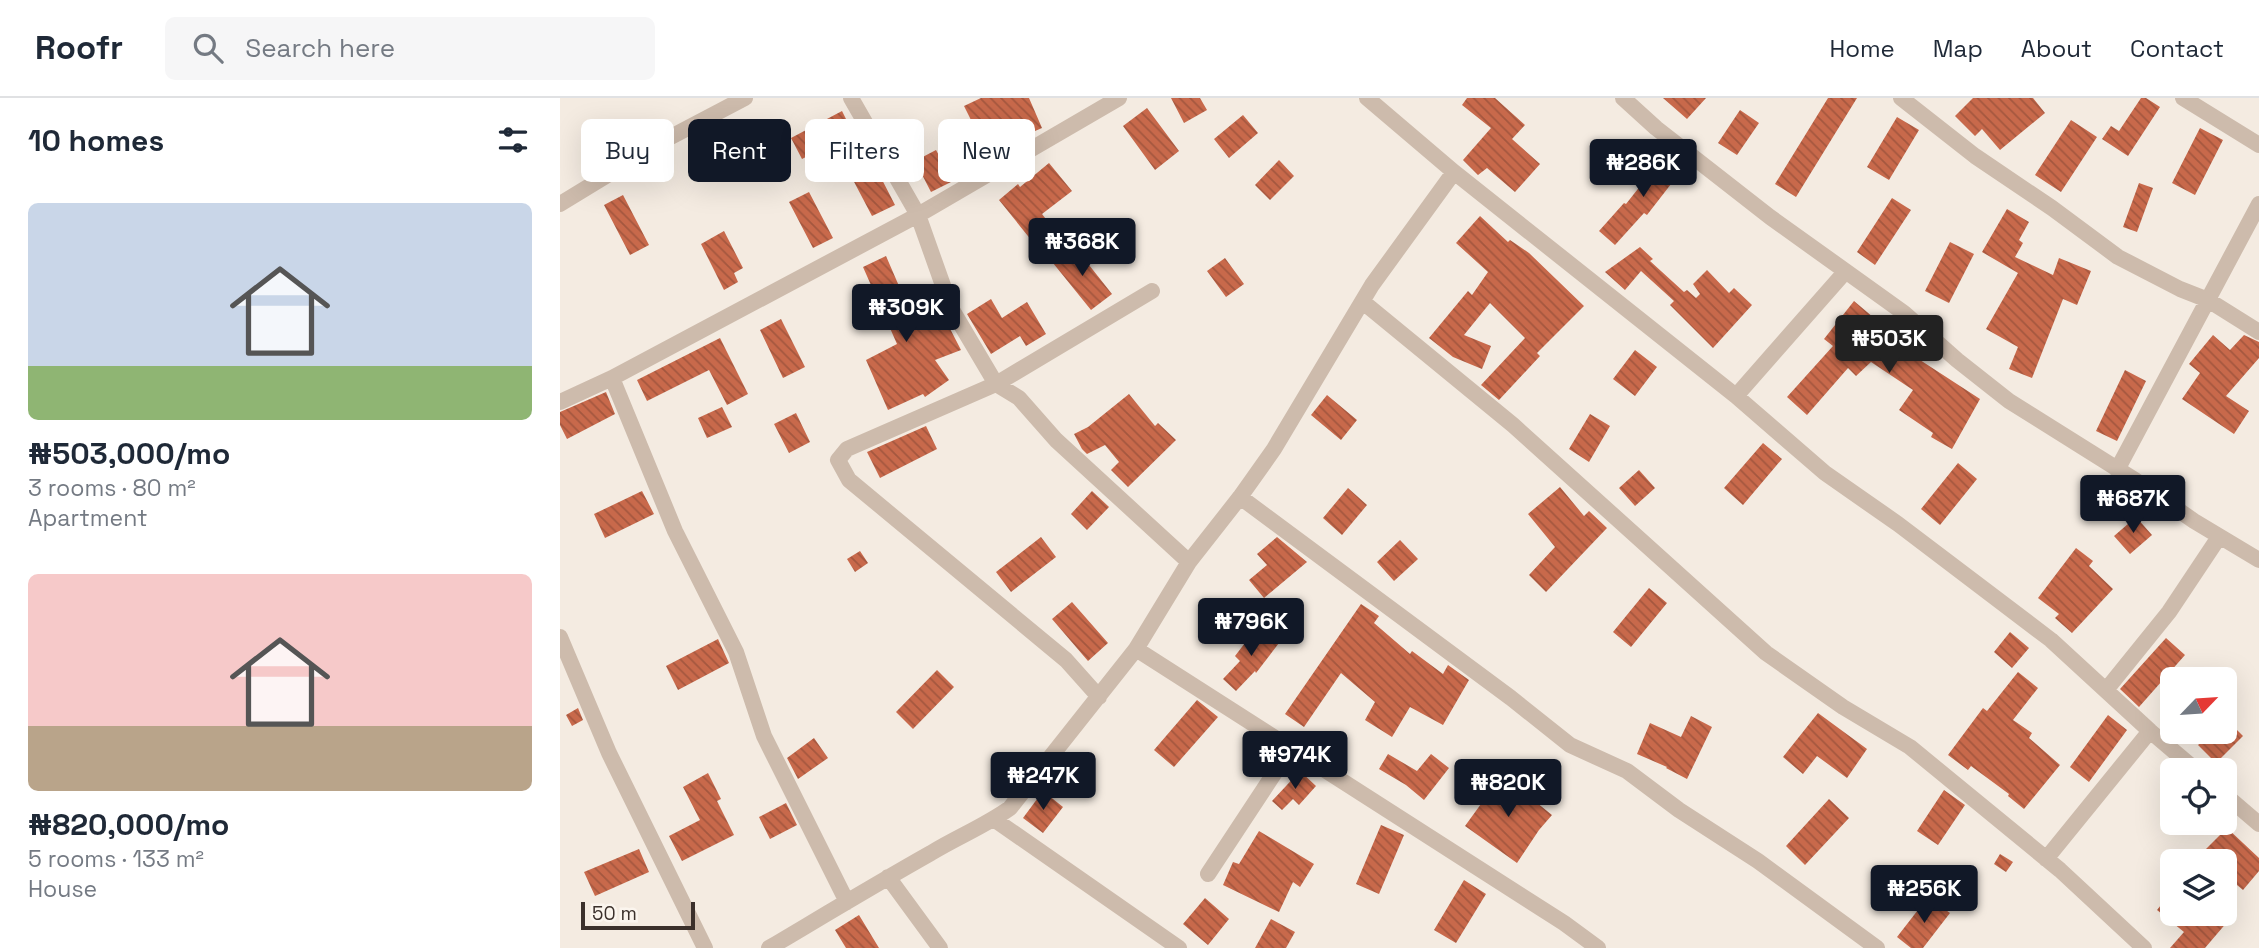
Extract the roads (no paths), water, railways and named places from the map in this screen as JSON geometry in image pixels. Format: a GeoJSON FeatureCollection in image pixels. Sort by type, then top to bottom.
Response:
{"type":"FeatureCollection","features":[{"type":"Feature","properties":{"kind":"street"},"geometry":{"type":"LineString","coordinates":[[560,204],[665,140],[745,98]]}},
{"type":"Feature","properties":{"kind":"street"},"geometry":{"type":"LineString","coordinates":[[851,98],[918,215],[951,308],[996,384],[1019,398],[1056,440],[1189,562]]}},
{"type":"Feature","properties":{"kind":"street"},"geometry":{"type":"LineString","coordinates":[[560,402],[612,378],[918,215],[1119,98]]}},
{"type":"Feature","properties":{"kind":"street"},"geometry":{"type":"LineString","coordinates":[[1367,98],[1454,172],[1736,396],[1825,473],[1898,524],[2051,640],[2182,758]]}},
{"type":"Feature","properties":{"kind":"street"},"geometry":{"type":"LineString","coordinates":[[1623,98],[1656,128],[1749,201],[1904,313],[2009,401],[2259,560]]}},
{"type":"Feature","properties":{"kind":"street"},"geometry":{"type":"LineString","coordinates":[[1901,98],[1975,156],[2118,257],[2180,289],[2208,300],[2259,332]]}},
{"type":"Feature","properties":{"kind":"street"},"geometry":{"type":"LineString","coordinates":[[2183,98],[2259,145]]}},
{"type":"Feature","properties":{"kind":"street"},"geometry":{"type":"LineString","coordinates":[[769,948],[888,877],[995,820],[1010,808],[1136,649],[1189,562],[1274,449],[1372,285],[1454,172]]}},
{"type":"Feature","properties":{"kind":"street"},"geometry":{"type":"LineString","coordinates":[[2117,470],[2259,204]]}},
{"type":"Feature","properties":{"kind":"street"},"geometry":{"type":"LineString","coordinates":[[1736,396],[1845,272]]}},
{"type":"Feature","properties":{"kind":"street"},"geometry":{"type":"LineString","coordinates":[[1099,697],[1066,660],[849,480],[838,460],[847,449],[996,384],[1152,291]]}},
{"type":"Feature","properties":{"kind":"street"},"geometry":{"type":"LineString","coordinates":[[1363,302],[1513,425],[1766,653],[1843,706],[1910,747],[2046,859],[2144,948]]}},
{"type":"Feature","properties":{"kind":"street"},"geometry":{"type":"LineString","coordinates":[[612,378],[675,531],[736,652],[764,736],[847,902]]}},
{"type":"Feature","properties":{"kind":"street"},"geometry":{"type":"LineString","coordinates":[[1240,497],[1511,698],[1570,745],[1626,771],[1679,810],[1758,861],[1877,948]]}},
{"type":"Feature","properties":{"kind":"street"},"geometry":{"type":"LineString","coordinates":[[2106,690],[2169,612],[2219,537]]}},
{"type":"Feature","properties":{"kind":"street"},"geometry":{"type":"LineString","coordinates":[[560,637],[609,752],[705,948]]}},
{"type":"Feature","properties":{"kind":"street"},"geometry":{"type":"LineString","coordinates":[[1136,649],[1553,916],[1598,948]]}},
{"type":"Feature","properties":{"kind":"street"},"geometry":{"type":"LineString","coordinates":[[2046,859],[2150,731]]}},
{"type":"Feature","properties":{"kind":"street"},"geometry":{"type":"LineString","coordinates":[[1208,874],[1291,748]]}},
{"type":"Feature","properties":{"kind":"street"},"geometry":{"type":"LineString","coordinates":[[2237,805],[2259,824]]}},
{"type":"Feature","properties":{"kind":"street"},"geometry":{"type":"LineString","coordinates":[[995,820],[1179,948]]}},
{"type":"Feature","properties":{"kind":"street"},"geometry":{"type":"LineString","coordinates":[[888,877],[940,948]]}}]}
